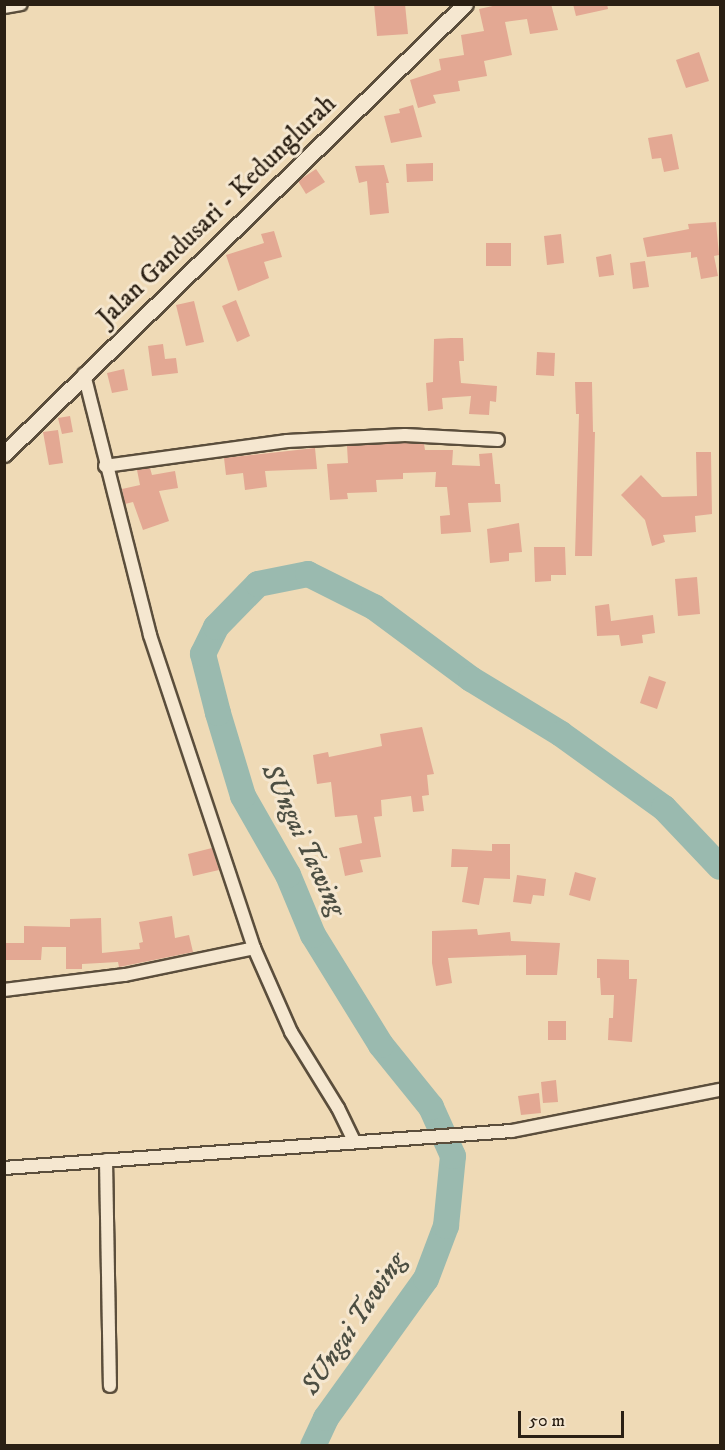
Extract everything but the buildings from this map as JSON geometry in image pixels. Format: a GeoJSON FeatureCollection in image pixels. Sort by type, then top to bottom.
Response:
{"type":"FeatureCollection","features":[{"type":"Feature","properties":{"kind":"street"},"geometry":{"type":"LineString","coordinates":[[4,7],[21,4]]}},
{"type":"Feature","properties":{"kind":"street","name":"Jalan Gandusari - Kedunglurah"},"geometry":{"type":"LineString","coordinates":[[4,454],[465,4]]}},
{"type":"Feature","properties":{"kind":"street"},"geometry":{"type":"LineString","coordinates":[[84,374],[105,466],[150,635],[254,948],[291,1032],[338,1108],[354,1141]]}},
{"type":"Feature","properties":{"kind":"street"},"geometry":{"type":"LineString","coordinates":[[105,466],[287,441],[405,435],[498,440]]}},
{"type":"Feature","properties":{"kind":"street"},"geometry":{"type":"LineString","coordinates":[[4,990],[125,975],[254,948]]}},
{"type":"Feature","properties":{"kind":"street"},"geometry":{"type":"LineString","coordinates":[[4,1168],[512,1131],[720,1090]]}},
{"type":"Feature","properties":{"kind":"street"},"geometry":{"type":"LineString","coordinates":[[106,1160],[110,1386]]}},
{"type":"Feature","properties":{"kind":"waterway","name":"SUngai Tawing"},"geometry":{"type":"LineString","coordinates":[[313,1446],[326,1418],[426,1279],[446,1226],[453,1156],[431,1107],[381,1045],[313,935],[288,875],[243,796],[203,654],[216,627],[258,584],[308,574],[374,607],[471,679],[561,734],[664,808],[720,867]]}}]}
